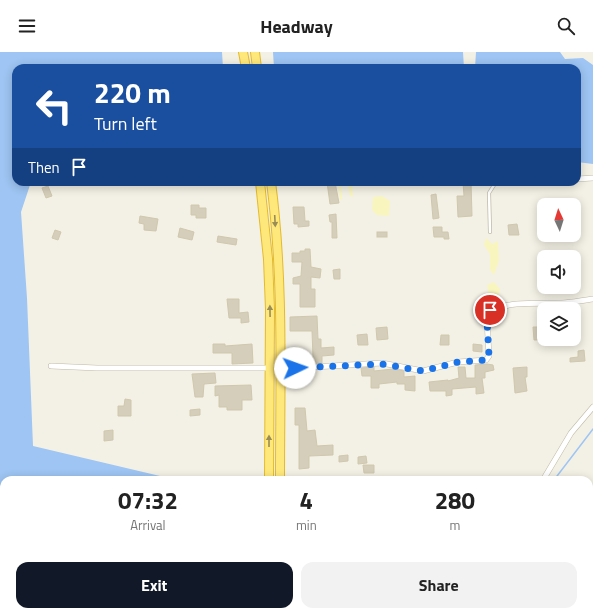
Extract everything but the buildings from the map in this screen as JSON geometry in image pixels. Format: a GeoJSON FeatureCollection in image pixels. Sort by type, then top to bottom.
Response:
{"type":"FeatureCollection","features":[{"type":"Feature","properties":{"kind":"highway"},"geometry":{"type":"LineString","coordinates":[[243,52],[245,64]]}},
{"type":"Feature","properties":{"kind":"highway"},"geometry":{"type":"LineString","coordinates":[[255,52],[256,64]]}},
{"type":"Feature","properties":{"kind":"highway"},"geometry":{"type":"LineString","coordinates":[[260,186],[268,259],[270,368],[269,476]]}},
{"type":"Feature","properties":{"kind":"highway"},"geometry":{"type":"LineString","coordinates":[[271,186],[280,308],[280,476]]}},
{"type":"Feature","properties":{"kind":"street"},"geometry":{"type":"LineString","coordinates":[[581,179],[593,178]]}},
{"type":"Feature","properties":{"kind":"street"},"geometry":{"type":"LineString","coordinates":[[280,369],[382,364],[423,371],[458,362],[486,360],[489,356],[487,320],[490,310],[528,302],[563,303],[593,299]]}},
{"type":"Feature","properties":{"kind":"street"},"geometry":{"type":"LineString","coordinates":[[50,366],[97,368],[270,368]]}},
{"type":"Feature","properties":{"kind":"street"},"geometry":{"type":"LineString","coordinates":[[545,476],[571,433],[593,407]]}},
{"type":"Feature","properties":{"kind":"lane"},"geometry":{"type":"LineString","coordinates":[[490,232],[489,193],[493,186]]}},
{"type":"Feature","properties":{"kind":"sand"},"geometry":{"type":"Polygon","coordinates":[[[338,186],[341,186],[342,199],[340,200],[338,186]]]}},
{"type":"Feature","properties":{"kind":"sand"},"geometry":{"type":"Polygon","coordinates":[[[348,186],[352,186],[353,197],[350,196],[348,186]]]}},
{"type":"Feature","properties":{"kind":"sand"},"geometry":{"type":"Polygon","coordinates":[[[382,196],[390,201],[389,216],[377,215],[372,210],[373,197],[382,196]]]}},
{"type":"Feature","properties":{"kind":"sand"},"geometry":{"type":"Polygon","coordinates":[[[486,238],[492,244],[498,241],[499,261],[494,275],[490,270],[490,254],[484,245],[486,238]]]}},
{"type":"Feature","properties":{"kind":"sand"},"geometry":{"type":"Polygon","coordinates":[[[494,282],[500,289],[498,299],[489,295],[487,285],[494,282]]]}},
{"type":"Feature","properties":{"kind":"water"},"geometry":{"type":"Polygon","coordinates":[[[0,52],[222,52],[223,64],[12,64],[12,186],[30,186],[21,212],[27,298],[33,446],[160,476],[0,476],[0,52]]]}},
{"type":"Feature","properties":{"kind":"water"},"geometry":{"type":"Polygon","coordinates":[[[273,52],[463,52],[464,64],[274,64],[273,52]]]}},
{"type":"Feature","properties":{"kind":"water"},"geometry":{"type":"Polygon","coordinates":[[[476,52],[560,52],[565,59],[583,58],[593,65],[593,164],[581,162],[581,64],[475,64],[476,52]]]}},
{"type":"Feature","properties":{"kind":"waterway"},"geometry":{"type":"LineString","coordinates":[[557,476],[593,429]]}},
{"type":"Feature","properties":{"kind":"route"},"geometry":{"type":"LineString","coordinates":[[295,368],[382,364],[423,371],[458,362],[486,360],[489,356],[487,320],[490,310]]}}]}
